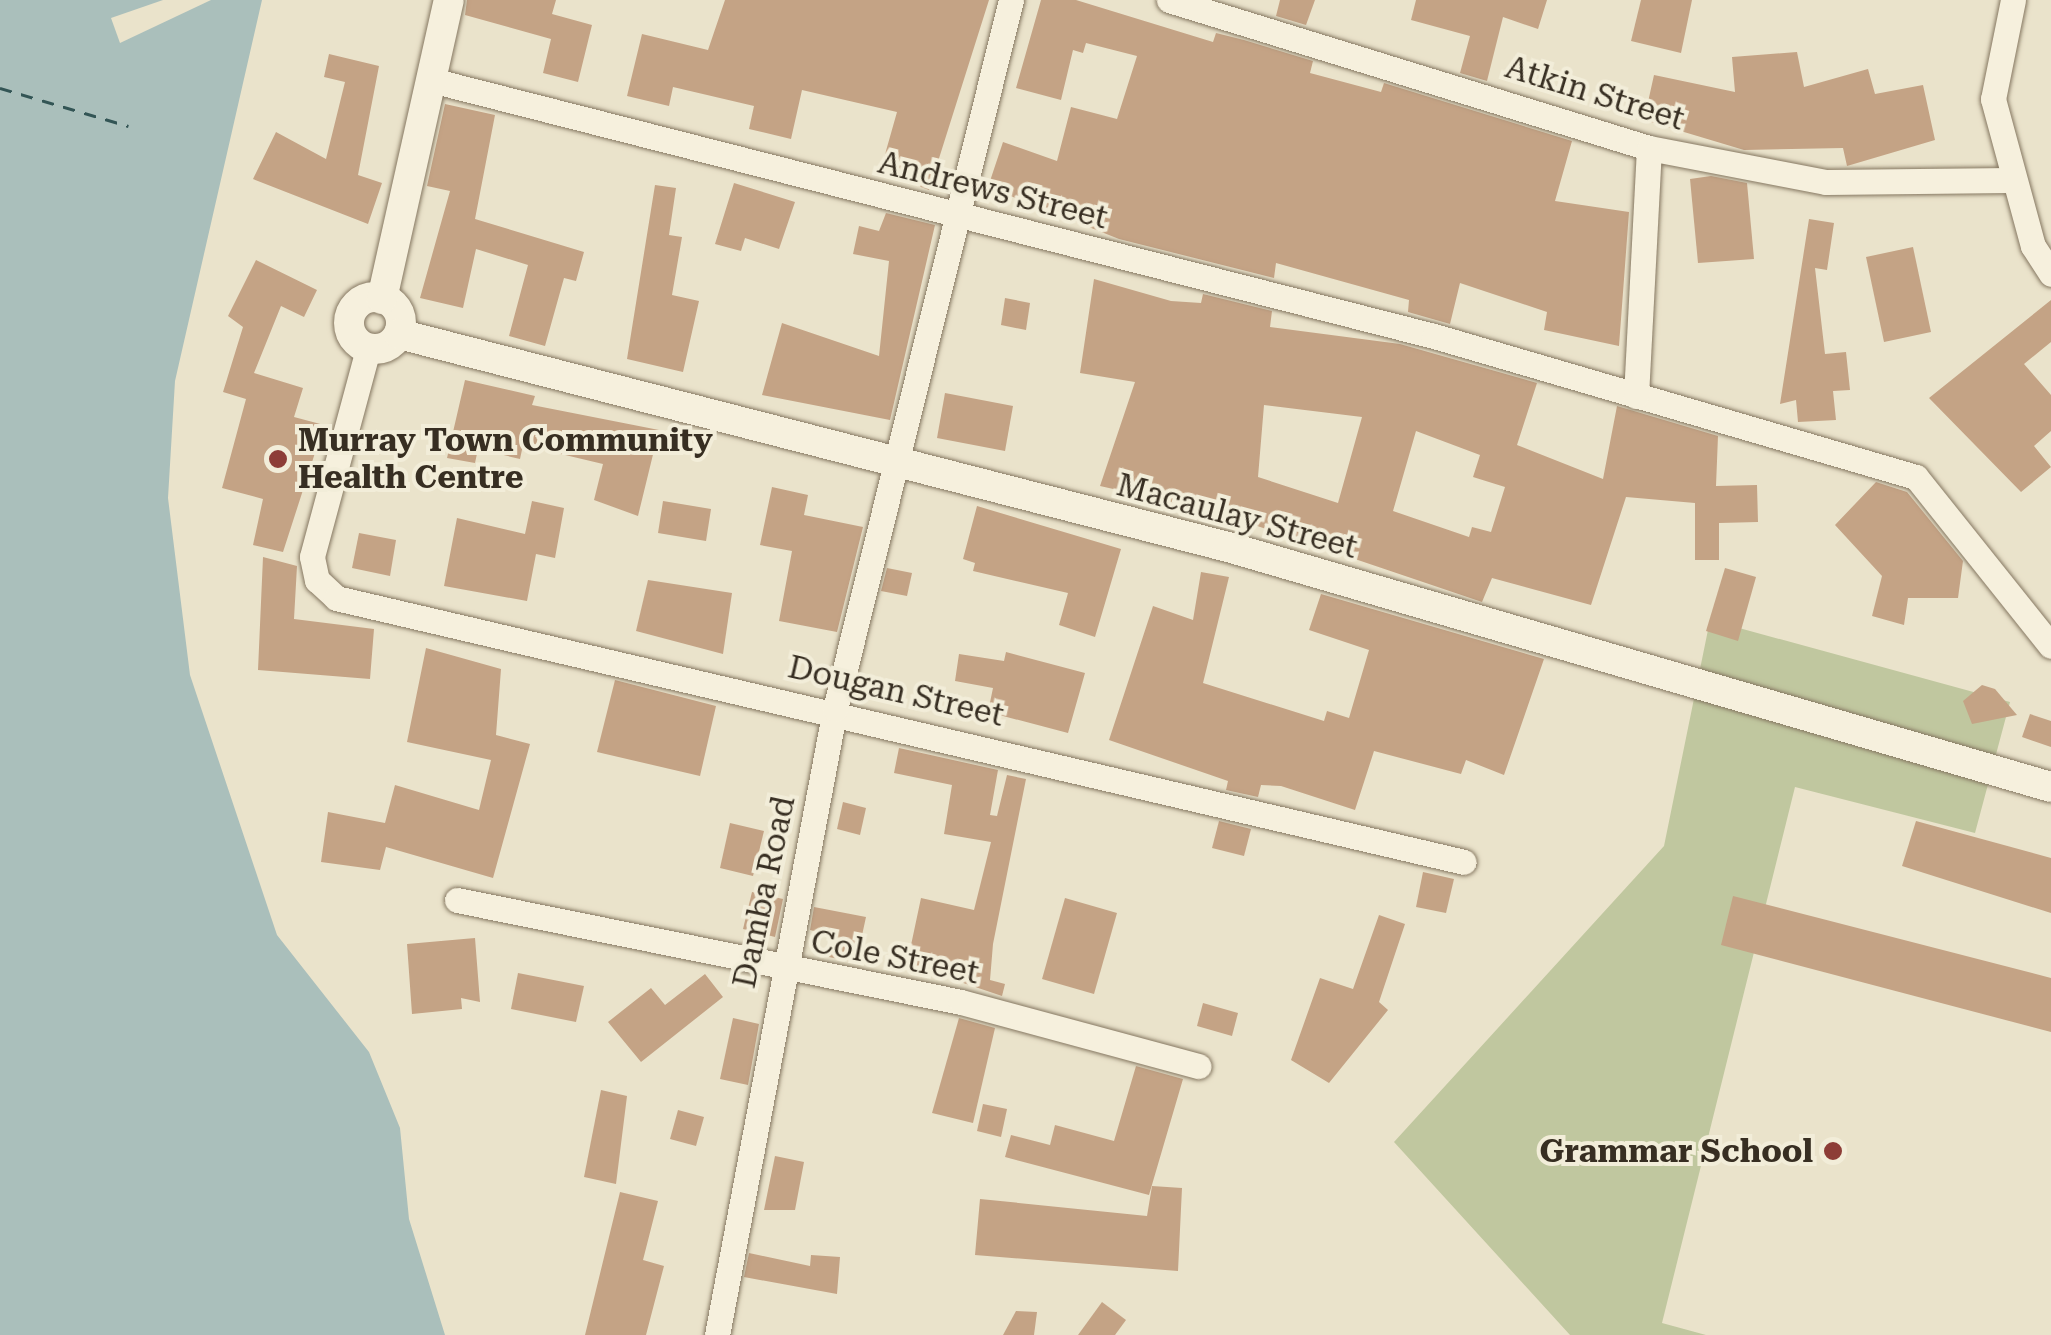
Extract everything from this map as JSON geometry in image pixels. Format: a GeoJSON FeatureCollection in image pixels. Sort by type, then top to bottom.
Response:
{"type":"FeatureCollection","features":[{"type":"Feature","properties":{"kind":"street"},"geometry":{"type":"LineString","coordinates":[[382,299],[450,0]]}},
{"type":"Feature","properties":{"kind":"street","name":"Damba Road"},"geometry":{"type":"LineString","coordinates":[[716,1335],[780,968],[835,709],[891,466],[960,216],[1011,0]]}},
{"type":"Feature","properties":{"kind":"street","name":"Atkin Street"},"geometry":{"type":"LineString","coordinates":[[1170,0],[1648,148],[1826,182],[2012,180]]}},
{"type":"Feature","properties":{"kind":"street"},"geometry":{"type":"LineString","coordinates":[[2013,0],[1993,99],[2012,180],[2051,274]]}},
{"type":"Feature","properties":{"kind":"street","name":"Andrews Street"},"geometry":{"type":"LineString","coordinates":[[431,80],[1539,366],[1916,477],[2051,646]]}},
{"type":"Feature","properties":{"kind":"street"},"geometry":{"type":"LineString","coordinates":[[1636,396],[1648,148]]}},
{"type":"Feature","properties":{"kind":"street"},"geometry":{"type":"LineString","coordinates":[[382,299],[398,312],[399,334],[368,349],[352,336],[349,316],[362,300],[382,299]]}},
{"type":"Feature","properties":{"kind":"street","name":"Macaulay Street"},"geometry":{"type":"LineString","coordinates":[[399,334],[891,466],[1228,547],[2051,787]]}},
{"type":"Feature","properties":{"kind":"street","name":"Dougan Street"},"geometry":{"type":"LineString","coordinates":[[368,349],[312,558],[316,580],[366,609],[835,709],[1464,862]]}},
{"type":"Feature","properties":{"kind":"street","name":"Cole Street"},"geometry":{"type":"LineString","coordinates":[[457,900],[1078,1028],[1199,1066]]}},
{"type":"Feature","properties":{"kind":"green space"},"geometry":{"type":"Polygon","coordinates":[[[1710,620],[2010,702],[1975,833],[1795,787],[1662,1323],[1706,1335],[1570,1335],[1394,1142],[1664,846],[1710,620]]]}},
{"type":"Feature","properties":{"kind":"shaded area"},"geometry":{"type":"Polygon","coordinates":[[[0,0],[262,0],[175,381],[168,498],[190,675],[277,935],[369,1052],[400,1128],[409,1219],[445,1335],[0,1335],[0,0]]]}},
{"type":"Feature","properties":{"kind":"pier"},"geometry":{"type":"Polygon","coordinates":[[[163,0],[211,0],[120,43],[111,18],[163,0]]]}},
{"type":"Feature","properties":{"kind":"building"},"geometry":{"type":"Polygon","coordinates":[[[467,0],[556,0],[552,14],[592,25],[578,82],[543,73],[551,39],[465,15],[467,0]]]}},
{"type":"Feature","properties":{"kind":"building"},"geometry":{"type":"Polygon","coordinates":[[[725,0],[989,0],[929,190],[880,172],[897,112],[802,90],[791,139],[749,129],[754,106],[673,87],[669,106],[627,96],[642,34],[708,50],[725,0]]]}},
{"type":"Feature","properties":{"kind":"building"},"geometry":{"type":"Polygon","coordinates":[[[1041,0],[1076,0],[1213,42],[1216,33],[1244,40],[1313,61],[1310,73],[1381,92],[1384,83],[1572,141],[1555,201],[1629,212],[1619,346],[1544,330],[1547,312],[1460,283],[1450,324],[1408,312],[1409,300],[1276,263],[1274,278],[1119,239],[988,187],[1003,142],[1057,161],[1071,107],[1117,119],[1137,56],[1086,43],[1083,53],[1073,50],[1061,100],[1016,88],[1041,0]]]}},
{"type":"Feature","properties":{"kind":"building"},"geometry":{"type":"Polygon","coordinates":[[[1280,0],[1315,0],[1306,25],[1276,16],[1280,0]]]}},
{"type":"Feature","properties":{"kind":"building"},"geometry":{"type":"Polygon","coordinates":[[[1416,0],[1547,0],[1538,29],[1503,17],[1487,81],[1460,73],[1470,36],[1411,20],[1416,0]]]}},
{"type":"Feature","properties":{"kind":"building"},"geometry":{"type":"Polygon","coordinates":[[[1641,0],[1692,0],[1681,53],[1631,41],[1641,0]]]}},
{"type":"Feature","properties":{"kind":"building"},"geometry":{"type":"Polygon","coordinates":[[[1797,52],[1804,87],[1868,69],[1875,94],[1923,85],[1935,140],[1847,166],[1843,148],[1744,150],[1644,120],[1654,75],[1735,92],[1732,57],[1797,52]]]}},
{"type":"Feature","properties":{"kind":"building"},"geometry":{"type":"Polygon","coordinates":[[[329,54],[379,66],[358,175],[382,183],[368,224],[253,179],[276,132],[326,159],[345,82],[324,77],[329,54]]]}},
{"type":"Feature","properties":{"kind":"building"},"geometry":{"type":"Polygon","coordinates":[[[445,104],[495,115],[475,219],[584,252],[576,281],[564,278],[545,346],[509,336],[528,265],[476,249],[463,308],[420,298],[450,191],[427,186],[445,104]]]}},
{"type":"Feature","properties":{"kind":"building"},"geometry":{"type":"Polygon","coordinates":[[[1711,176],[1747,183],[1754,259],[1698,263],[1690,179],[1711,176]]]}},
{"type":"Feature","properties":{"kind":"building"},"geometry":{"type":"Polygon","coordinates":[[[734,183],[795,202],[779,249],[745,238],[741,251],[715,244],[734,183]]]}},
{"type":"Feature","properties":{"kind":"building"},"geometry":{"type":"Polygon","coordinates":[[[655,185],[676,188],[669,235],[682,237],[672,295],[699,301],[683,372],[627,359],[655,185]]]}},
{"type":"Feature","properties":{"kind":"building"},"geometry":{"type":"Polygon","coordinates":[[[886,213],[935,225],[890,420],[762,395],[782,323],[879,356],[889,261],[853,254],[859,226],[879,231],[886,213]]]}},
{"type":"Feature","properties":{"kind":"building"},"geometry":{"type":"Polygon","coordinates":[[[1809,219],[1834,223],[1827,270],[1815,268],[1825,354],[1846,352],[1850,390],[1833,391],[1836,420],[1798,422],[1796,400],[1780,404],[1809,219]]]}},
{"type":"Feature","properties":{"kind":"building"},"geometry":{"type":"Polygon","coordinates":[[[1913,247],[1931,332],[1884,342],[1866,257],[1913,247]]]}},
{"type":"Feature","properties":{"kind":"building"},"geometry":{"type":"Polygon","coordinates":[[[256,260],[317,290],[304,317],[281,306],[254,373],[303,388],[294,417],[324,425],[283,552],[253,545],[263,499],[222,488],[246,399],[223,392],[243,327],[228,316],[256,260]]]}},
{"type":"Feature","properties":{"kind":"building"},"geometry":{"type":"Polygon","coordinates":[[[1094,279],[1171,301],[1201,303],[1203,294],[1272,311],[1270,327],[1400,344],[1537,383],[1517,445],[1603,479],[1617,406],[1718,436],[1716,486],[1757,485],[1758,522],[1719,523],[1719,560],[1695,560],[1695,503],[1626,497],[1591,605],[1492,578],[1482,602],[1216,512],[1100,486],[1135,382],[1080,373],[1094,279]],[[1264,405],[1258,477],[1338,503],[1362,417],[1264,405]],[[1416,431],[1393,511],[1469,537],[1472,527],[1491,532],[1505,487],[1473,477],[1480,455],[1416,431]]]}},
{"type":"Feature","properties":{"kind":"building"},"geometry":{"type":"Polygon","coordinates":[[[1005,298],[1030,303],[1026,330],[1001,325],[1005,298]]]}},
{"type":"Feature","properties":{"kind":"building"},"geometry":{"type":"Polygon","coordinates":[[[2051,300],[2051,342],[2024,364],[2051,395],[2051,431],[2034,446],[2051,467],[2021,492],[1929,398],[2051,300]]]}},
{"type":"Feature","properties":{"kind":"building"},"geometry":{"type":"Polygon","coordinates":[[[465,380],[535,396],[532,405],[659,430],[638,516],[594,500],[603,464],[523,445],[520,459],[478,449],[475,463],[447,458],[465,380]]]}},
{"type":"Feature","properties":{"kind":"building"},"geometry":{"type":"Polygon","coordinates":[[[945,393],[1013,406],[1005,451],[937,438],[945,393]]]}},
{"type":"Feature","properties":{"kind":"building"},"geometry":{"type":"Polygon","coordinates":[[[1876,482],[1907,492],[1963,561],[1958,598],[1908,598],[1904,625],[1872,616],[1882,576],[1835,525],[1876,482]]]}},
{"type":"Feature","properties":{"kind":"building"},"geometry":{"type":"Polygon","coordinates":[[[772,487],[808,495],[804,515],[863,527],[837,632],[779,621],[792,551],[760,545],[772,487]]]}},
{"type":"Feature","properties":{"kind":"building"},"geometry":{"type":"Polygon","coordinates":[[[532,501],[564,508],[555,558],[536,554],[527,601],[444,586],[457,518],[525,534],[532,501]]]}},
{"type":"Feature","properties":{"kind":"building"},"geometry":{"type":"Polygon","coordinates":[[[663,501],[711,509],[706,541],[658,533],[663,501]]]}},
{"type":"Feature","properties":{"kind":"building"},"geometry":{"type":"Polygon","coordinates":[[[977,506],[1121,549],[1095,637],[1059,625],[1068,593],[973,571],[975,563],[963,559],[977,506]]]}},
{"type":"Feature","properties":{"kind":"building"},"geometry":{"type":"Polygon","coordinates":[[[359,533],[396,540],[390,576],[352,568],[359,533]]]}},
{"type":"Feature","properties":{"kind":"building"},"geometry":{"type":"Polygon","coordinates":[[[263,557],[297,566],[294,619],[374,629],[370,679],[258,670],[263,557]]]}},
{"type":"Feature","properties":{"kind":"building"},"geometry":{"type":"Polygon","coordinates":[[[887,568],[912,573],[907,596],[881,591],[887,568]]]}},
{"type":"Feature","properties":{"kind":"building"},"geometry":{"type":"Polygon","coordinates":[[[1725,568],[1756,577],[1738,641],[1706,631],[1725,568]]]}},
{"type":"Feature","properties":{"kind":"building"},"geometry":{"type":"Polygon","coordinates":[[[1201,572],[1229,577],[1203,683],[1324,721],[1327,711],[1349,718],[1369,650],[1309,630],[1321,594],[1544,659],[1504,775],[1466,760],[1461,774],[1374,751],[1355,810],[1281,786],[1261,785],[1258,797],[1226,790],[1228,781],[1109,740],[1153,606],[1193,620],[1201,572]]]}},
{"type":"Feature","properties":{"kind":"building"},"geometry":{"type":"Polygon","coordinates":[[[648,580],[732,593],[723,654],[636,631],[648,580]]]}},
{"type":"Feature","properties":{"kind":"building"},"geometry":{"type":"Polygon","coordinates":[[[426,648],[501,669],[496,735],[530,744],[493,878],[386,847],[380,870],[321,862],[328,812],[385,823],[395,785],[479,810],[491,760],[407,742],[426,648]]]}},
{"type":"Feature","properties":{"kind":"building"},"geometry":{"type":"Polygon","coordinates":[[[1006,652],[1085,673],[1068,733],[988,712],[993,688],[955,681],[959,654],[1004,661],[1006,652]]]}},
{"type":"Feature","properties":{"kind":"building"},"geometry":{"type":"Polygon","coordinates":[[[615,680],[716,706],[700,776],[597,752],[615,680]]]}},
{"type":"Feature","properties":{"kind":"building"},"geometry":{"type":"Polygon","coordinates":[[[1982,685],[1995,689],[2017,715],[1972,724],[1963,701],[1982,685]]]}},
{"type":"Feature","properties":{"kind":"building"},"geometry":{"type":"Polygon","coordinates":[[[2030,714],[2051,721],[2051,747],[2022,737],[2030,714]]]}},
{"type":"Feature","properties":{"kind":"building"},"geometry":{"type":"Polygon","coordinates":[[[899,748],[998,770],[990,815],[997,816],[1007,775],[1026,779],[993,944],[990,980],[1005,984],[1002,996],[907,964],[921,898],[974,910],[991,842],[944,834],[952,785],[894,773],[899,748]]]}},
{"type":"Feature","properties":{"kind":"building"},"geometry":{"type":"Polygon","coordinates":[[[843,802],[866,808],[860,835],[837,829],[843,802]]]}},
{"type":"Feature","properties":{"kind":"building"},"geometry":{"type":"Polygon","coordinates":[[[1219,821],[1251,829],[1244,856],[1212,848],[1219,821]]]}},
{"type":"Feature","properties":{"kind":"building"},"geometry":{"type":"Polygon","coordinates":[[[1916,821],[2051,858],[2051,913],[1902,866],[1916,821]]]}},
{"type":"Feature","properties":{"kind":"building"},"geometry":{"type":"Polygon","coordinates":[[[730,823],[764,831],[753,876],[720,868],[730,823]]]}},
{"type":"Feature","properties":{"kind":"building"},"geometry":{"type":"Polygon","coordinates":[[[1423,872],[1454,879],[1446,913],[1416,907],[1423,872]]]}},
{"type":"Feature","properties":{"kind":"building"},"geometry":{"type":"Polygon","coordinates":[[[752,892],[783,899],[775,937],[743,929],[752,892]]]}},
{"type":"Feature","properties":{"kind":"building"},"geometry":{"type":"Polygon","coordinates":[[[1733,896],[2051,978],[2051,1032],[1721,945],[1733,896]]]}},
{"type":"Feature","properties":{"kind":"building"},"geometry":{"type":"Polygon","coordinates":[[[1065,898],[1117,913],[1094,994],[1042,979],[1065,898]]]}},
{"type":"Feature","properties":{"kind":"building"},"geometry":{"type":"Polygon","coordinates":[[[814,907],[866,917],[856,963],[829,957],[833,936],[810,930],[814,907]]]}},
{"type":"Feature","properties":{"kind":"building"},"geometry":{"type":"Polygon","coordinates":[[[1379,915],[1405,924],[1379,1002],[1388,1010],[1329,1083],[1291,1060],[1320,978],[1353,989],[1379,915]]]}},
{"type":"Feature","properties":{"kind":"building"},"geometry":{"type":"Polygon","coordinates":[[[475,938],[480,1002],[461,998],[462,1009],[412,1014],[407,944],[475,938]]]}},
{"type":"Feature","properties":{"kind":"building"},"geometry":{"type":"Polygon","coordinates":[[[518,973],[584,986],[576,1022],[511,1009],[518,973]]]}},
{"type":"Feature","properties":{"kind":"building"},"geometry":{"type":"Polygon","coordinates":[[[705,974],[723,997],[641,1062],[608,1022],[651,988],[665,1005],[705,974]]]}},
{"type":"Feature","properties":{"kind":"building"},"geometry":{"type":"Polygon","coordinates":[[[1203,1003],[1238,1013],[1232,1036],[1197,1026],[1203,1003]]]}},
{"type":"Feature","properties":{"kind":"building"},"geometry":{"type":"Polygon","coordinates":[[[733,1018],[759,1024],[748,1085],[720,1079],[733,1018]]]}},
{"type":"Feature","properties":{"kind":"building"},"geometry":{"type":"Polygon","coordinates":[[[959,1018],[995,1028],[973,1123],[932,1113],[959,1018]]]}},
{"type":"Feature","properties":{"kind":"building"},"geometry":{"type":"Polygon","coordinates":[[[1136,1066],[1183,1079],[1149,1195],[1005,1157],[1011,1135],[1050,1145],[1055,1125],[1114,1141],[1136,1066]]]}},
{"type":"Feature","properties":{"kind":"building"},"geometry":{"type":"Polygon","coordinates":[[[601,1090],[627,1096],[616,1184],[584,1177],[601,1090]]]}},
{"type":"Feature","properties":{"kind":"building"},"geometry":{"type":"Polygon","coordinates":[[[983,1104],[1007,1109],[1001,1137],[977,1131],[983,1104]]]}},
{"type":"Feature","properties":{"kind":"building"},"geometry":{"type":"Polygon","coordinates":[[[678,1110],[704,1117],[696,1146],[670,1139],[678,1110]]]}},
{"type":"Feature","properties":{"kind":"building"},"geometry":{"type":"Polygon","coordinates":[[[775,1156],[804,1162],[795,1210],[764,1210],[775,1156]]]}},
{"type":"Feature","properties":{"kind":"building"},"geometry":{"type":"Polygon","coordinates":[[[1152,1186],[1182,1188],[1178,1271],[975,1255],[980,1199],[1147,1216],[1152,1186]]]}},
{"type":"Feature","properties":{"kind":"building"},"geometry":{"type":"Polygon","coordinates":[[[620,1192],[658,1201],[643,1260],[664,1266],[646,1335],[585,1335],[620,1192]]]}},
{"type":"Feature","properties":{"kind":"building"},"geometry":{"type":"Polygon","coordinates":[[[749,1253],[810,1266],[811,1255],[840,1257],[837,1294],[744,1277],[749,1253]]]}},
{"type":"Feature","properties":{"kind":"building"},"geometry":{"type":"Polygon","coordinates":[[[1102,1302],[1126,1320],[1115,1335],[1078,1335],[1102,1302]]]}},
{"type":"Feature","properties":{"kind":"building"},"geometry":{"type":"Polygon","coordinates":[[[1016,1311],[1037,1312],[1034,1335],[1003,1335],[1016,1311]]]}},
{"type":"Feature","properties":{"kind":"ferry route"},"geometry":{"type":"LineString","coordinates":[[0,88],[128,126]]}},
{"type":"Feature","properties":{"kind":"place","name":"Murray Town Community Health Centre"},"geometry":{"type":"Point","coordinates":[278,459]}},
{"type":"Feature","properties":{"kind":"place","name":"Grammar School"},"geometry":{"type":"Point","coordinates":[1833,1151]}}]}
